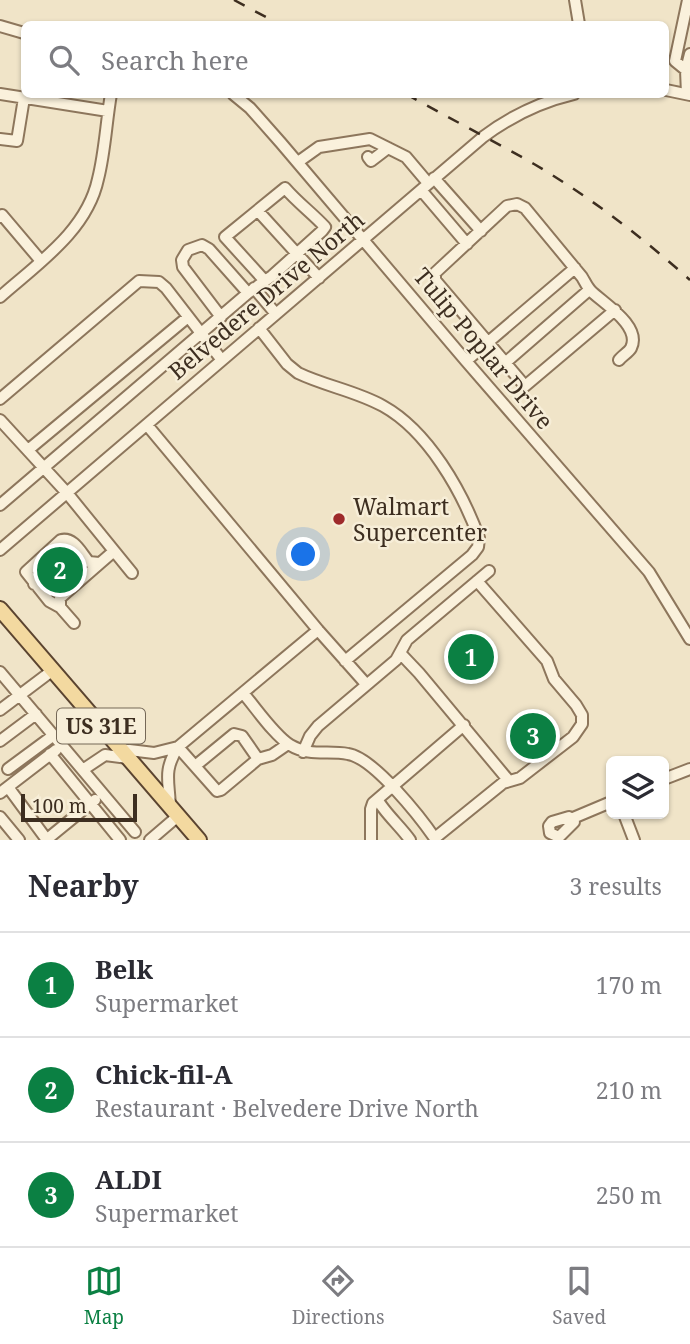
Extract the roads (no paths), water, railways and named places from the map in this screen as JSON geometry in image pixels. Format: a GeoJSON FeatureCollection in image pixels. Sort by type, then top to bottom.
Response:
{"type":"FeatureCollection","features":[{"type":"Feature","properties":{"kind":"main road","name":"US 31E"},"geometry":{"type":"LineString","coordinates":[[0,609],[199,840]]}},
{"type":"Feature","properties":{"kind":"street"},"geometry":{"type":"LineString","coordinates":[[575,0],[578,21]]}},
{"type":"Feature","properties":{"kind":"street"},"geometry":{"type":"LineString","coordinates":[[686,70],[675,61],[688,0]]}},
{"type":"Feature","properties":{"kind":"street"},"geometry":{"type":"LineString","coordinates":[[0,26],[21,32]]}},
{"type":"Feature","properties":{"kind":"street"},"geometry":{"type":"LineString","coordinates":[[669,91],[688,94],[686,70],[690,54]]}},
{"type":"Feature","properties":{"kind":"street"},"geometry":{"type":"LineString","coordinates":[[0,97],[21,98]]}},
{"type":"Feature","properties":{"kind":"street"},"geometry":{"type":"LineString","coordinates":[[0,139],[18,141],[23,98],[108,111]]}},
{"type":"Feature","properties":{"kind":"street"},"geometry":{"type":"LineString","coordinates":[[0,296],[74,229],[90,203],[99,179],[110,98]]}},
{"type":"Feature","properties":{"kind":"street","name":"Tulip Poplar Drive"},"geometry":{"type":"LineString","coordinates":[[238,98],[250,108],[365,239],[466,361],[649,572],[690,639]]}},
{"type":"Feature","properties":{"kind":"street","name":"Belvedere Drive North"},"geometry":{"type":"LineString","coordinates":[[0,550],[221,359],[507,119],[560,98]]}},
{"type":"Feature","properties":{"kind":"street"},"geometry":{"type":"LineString","coordinates":[[298,162],[319,147],[358,144],[370,139],[406,157],[428,184],[467,244]]}},
{"type":"Feature","properties":{"kind":"street"},"geometry":{"type":"LineString","coordinates":[[368,157],[371,161],[388,148]]}},
{"type":"Feature","properties":{"kind":"street"},"geometry":{"type":"LineString","coordinates":[[428,184],[481,231]]}},
{"type":"Feature","properties":{"kind":"street"},"geometry":{"type":"LineString","coordinates":[[0,505],[297,253],[325,227],[285,188],[225,237],[264,280]]}},
{"type":"Feature","properties":{"kind":"street"},"geometry":{"type":"LineString","coordinates":[[615,310],[525,386],[435,281],[435,273],[507,206],[517,204],[525,208],[575,268],[589,290],[615,310],[632,337],[631,347],[619,360]]}},
{"type":"Feature","properties":{"kind":"street"},"geometry":{"type":"LineString","coordinates":[[258,211],[319,278]]}},
{"type":"Feature","properties":{"kind":"street"},"geometry":{"type":"LineString","coordinates":[[1,215],[41,261]]}},
{"type":"Feature","properties":{"kind":"street"},"geometry":{"type":"LineString","coordinates":[[221,317],[183,267],[182,260],[188,250],[202,245],[209,249],[276,314]]}},
{"type":"Feature","properties":{"kind":"street"},"geometry":{"type":"LineString","coordinates":[[466,361],[575,268]]}},
{"type":"Feature","properties":{"kind":"street"},"geometry":{"type":"LineString","coordinates":[[0,399],[139,281],[159,282],[221,359]]}},
{"type":"Feature","properties":{"kind":"street"},"geometry":{"type":"LineString","coordinates":[[506,363],[589,290]]}},
{"type":"Feature","properties":{"kind":"street"},"geometry":{"type":"LineString","coordinates":[[28,450],[188,317]]}},
{"type":"Feature","properties":{"kind":"street"},"geometry":{"type":"LineString","coordinates":[[259,328],[287,364],[298,373],[383,406],[411,428],[451,475],[479,538],[478,547],[472,555],[345,660]]}},
{"type":"Feature","properties":{"kind":"street"},"geometry":{"type":"LineString","coordinates":[[0,420],[67,493],[132,573]]}},
{"type":"Feature","properties":{"kind":"street"},"geometry":{"type":"LineString","coordinates":[[147,425],[366,684]]}},
{"type":"Feature","properties":{"kind":"street"},"geometry":{"type":"LineString","coordinates":[[74,623],[60,607],[47,599],[26,572],[61,540],[71,541],[92,566]]}},
{"type":"Feature","properties":{"kind":"street"},"geometry":{"type":"LineString","coordinates":[[60,607],[60,598],[92,566],[114,551]]}},
{"type":"Feature","properties":{"kind":"street"},"geometry":{"type":"LineString","coordinates":[[34,584],[67,555],[76,554],[83,562],[83,572],[56,596],[47,599]]}},
{"type":"Feature","properties":{"kind":"street"},"geometry":{"type":"LineString","coordinates":[[303,751],[318,726],[396,660],[407,640],[489,571]]}},
{"type":"Feature","properties":{"kind":"street"},"geometry":{"type":"LineString","coordinates":[[243,693],[288,744],[303,751],[346,753],[361,757],[376,769],[436,839],[509,781],[520,778],[573,737],[582,724],[582,715],[554,679],[547,661],[477,581]]}},
{"type":"Feature","properties":{"kind":"street"},"geometry":{"type":"LineString","coordinates":[[150,840],[174,812],[167,770],[178,747],[318,630]]}},
{"type":"Feature","properties":{"kind":"street"},"geometry":{"type":"LineString","coordinates":[[400,653],[509,781]]}},
{"type":"Feature","properties":{"kind":"street"},"geometry":{"type":"LineString","coordinates":[[0,710],[53,670]]}},
{"type":"Feature","properties":{"kind":"street"},"geometry":{"type":"LineString","coordinates":[[0,672],[135,832]]}},
{"type":"Feature","properties":{"kind":"street"},"geometry":{"type":"LineString","coordinates":[[0,741],[36,713]]}},
{"type":"Feature","properties":{"kind":"street"},"geometry":{"type":"LineString","coordinates":[[84,769],[103,749],[99,724]]}},
{"type":"Feature","properties":{"kind":"street"},"geometry":{"type":"LineString","coordinates":[[371,836],[370,810],[373,803],[464,725]]}},
{"type":"Feature","properties":{"kind":"street"},"geometry":{"type":"LineString","coordinates":[[4,772],[54,734]]}},
{"type":"Feature","properties":{"kind":"street"},"geometry":{"type":"LineString","coordinates":[[195,766],[234,734],[242,736],[258,759]]}},
{"type":"Feature","properties":{"kind":"street"},"geometry":{"type":"LineString","coordinates":[[63,744],[4,790],[46,840],[104,793]]}},
{"type":"Feature","properties":{"kind":"street"},"geometry":{"type":"LineString","coordinates":[[178,747],[217,791],[258,759],[272,755],[288,744]]}},
{"type":"Feature","properties":{"kind":"street"},"geometry":{"type":"LineString","coordinates":[[97,758],[112,754],[154,753],[178,747]]}},
{"type":"Feature","properties":{"kind":"street"},"geometry":{"type":"LineString","coordinates":[[50,754],[120,840]]}},
{"type":"Feature","properties":{"kind":"street"},"geometry":{"type":"LineString","coordinates":[[669,777],[690,769]]}},
{"type":"Feature","properties":{"kind":"street"},"geometry":{"type":"LineString","coordinates":[[379,800],[380,805],[410,840]]}},
{"type":"Feature","properties":{"kind":"street"},"geometry":{"type":"LineString","coordinates":[[573,818],[606,804]]}},
{"type":"Feature","properties":{"kind":"street"},"geometry":{"type":"LineString","coordinates":[[0,817],[19,840]]}},
{"type":"Feature","properties":{"kind":"street"},"geometry":{"type":"LineString","coordinates":[[371,836],[392,817]]}},
{"type":"Feature","properties":{"kind":"street"},"geometry":{"type":"LineString","coordinates":[[111,828],[124,818]]}},
{"type":"Feature","properties":{"kind":"street"},"geometry":{"type":"LineString","coordinates":[[626,819],[634,840]]}},
{"type":"Feature","properties":{"kind":"railway"},"geometry":{"type":"LineString","coordinates":[[234,0],[273,21]]}},
{"type":"Feature","properties":{"kind":"railway"},"geometry":{"type":"LineString","coordinates":[[413,98],[534,164],[575,190],[634,233],[690,280]]}},
{"type":"Feature","properties":{"kind":"place","name":"Walmart Supercenter"},"geometry":{"type":"Point","coordinates":[339,519]}},
{"type":"Feature","properties":{"kind":"place","name":"Chick-fil-A"},"geometry":{"type":"Point","coordinates":[60,570]}},
{"type":"Feature","properties":{"kind":"place","name":"Belk"},"geometry":{"type":"Point","coordinates":[471,657]}},
{"type":"Feature","properties":{"kind":"place","name":"ALDI"},"geometry":{"type":"Point","coordinates":[533,736]}}]}
